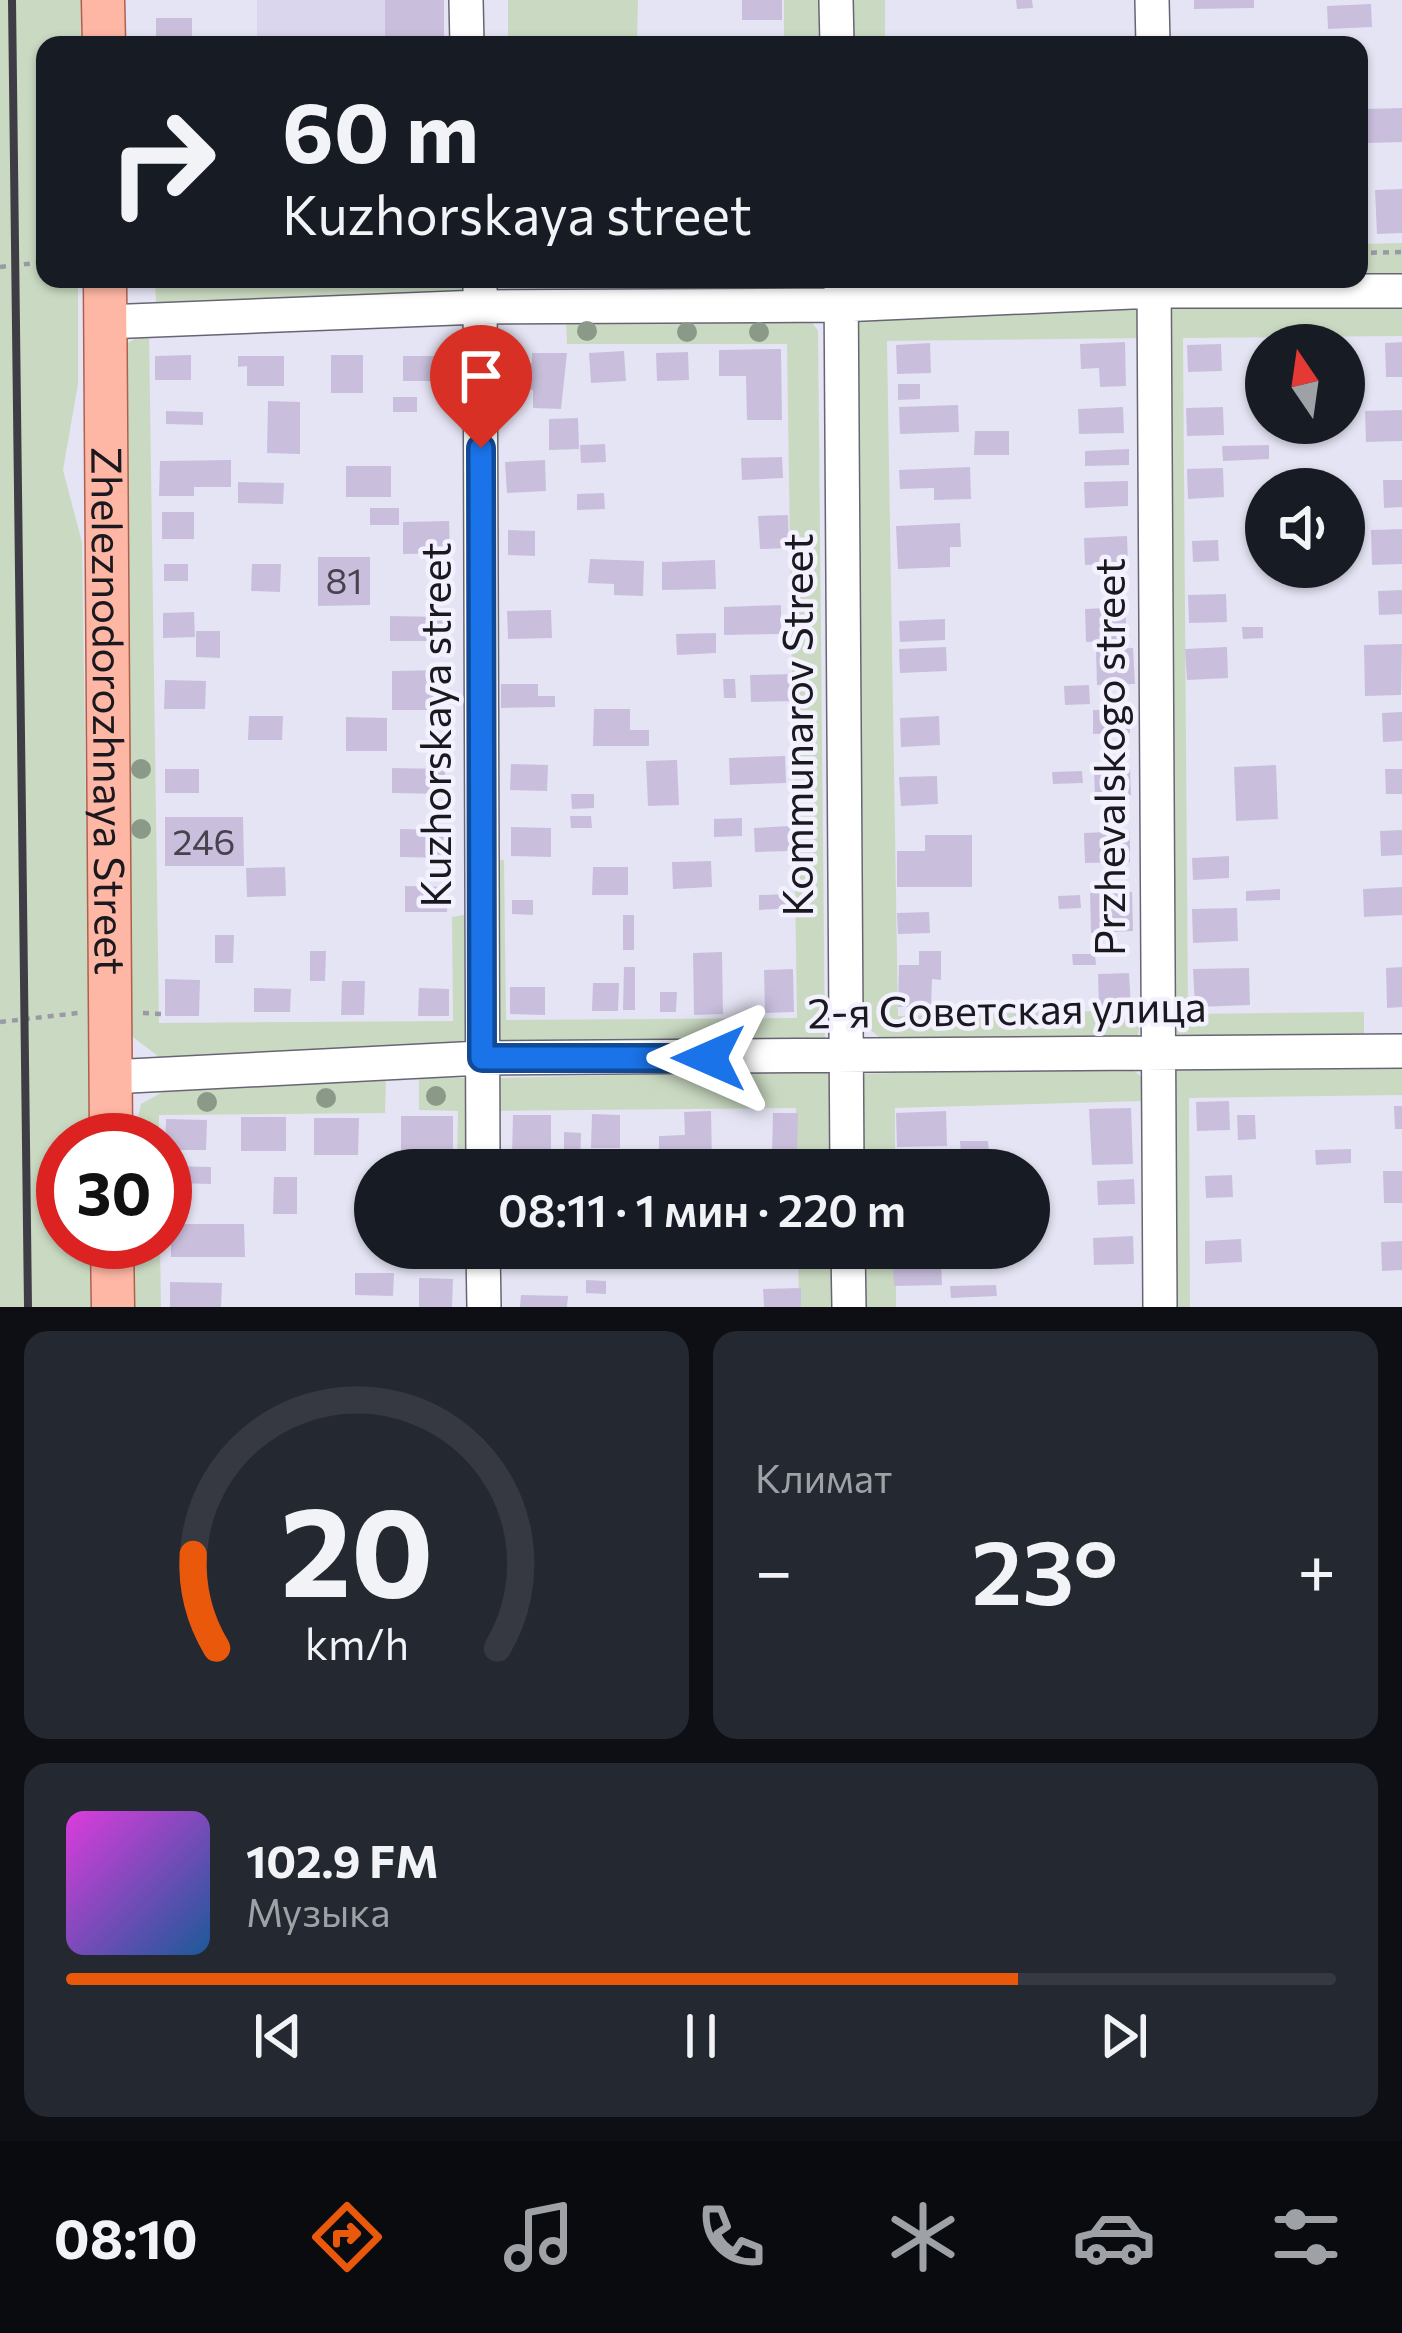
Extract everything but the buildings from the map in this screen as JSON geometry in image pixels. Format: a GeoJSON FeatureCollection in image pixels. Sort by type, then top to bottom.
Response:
{"type":"FeatureCollection","features":[{"type":"Feature","properties":{"kind":"main road"},"geometry":{"type":"LineString","coordinates":[[103,0],[104,36]]}},
{"type":"Feature","properties":{"kind":"main road","name":"Zheleznodorozhnaya Street"},"geometry":{"type":"LineString","coordinates":[[105,288],[111,1113]]}},
{"type":"Feature","properties":{"kind":"main road"},"geometry":{"type":"LineString","coordinates":[[112,1269],[113,1307]]}},
{"type":"Feature","properties":{"kind":"street"},"geometry":{"type":"LineString","coordinates":[[466,0],[467,36]]}},
{"type":"Feature","properties":{"kind":"street"},"geometry":{"type":"LineString","coordinates":[[836,0],[837,36]]}},
{"type":"Feature","properties":{"kind":"street"},"geometry":{"type":"LineString","coordinates":[[1152,0],[1153,36]]}},
{"type":"Feature","properties":{"kind":"street"},"geometry":{"type":"LineString","coordinates":[[105,322],[480,293],[1020,288]]}},
{"type":"Feature","properties":{"kind":"street","name":"Przhevalskogo street"},"geometry":{"type":"LineString","coordinates":[[1154,288],[1160,1307]]}},
{"type":"Feature","properties":{"kind":"street"},"geometry":{"type":"LineString","coordinates":[[1278,288],[1402,291]]}},
{"type":"Feature","properties":{"kind":"street","name":"Kommunarov Street"},"geometry":{"type":"LineString","coordinates":[[841,292],[847,1149]]}},
{"type":"Feature","properties":{"kind":"street","name":"Kuzhorskaya street"},"geometry":{"type":"LineString","coordinates":[[480,293],[482,1149]]}},
{"type":"Feature","properties":{"kind":"street","name":"2-я Советская улица"},"geometry":{"type":"LineString","coordinates":[[110,1077],[482,1058],[1402,1051]]}},
{"type":"Feature","properties":{"kind":"street"},"geometry":{"type":"LineString","coordinates":[[483,1269],[484,1307]]}},
{"type":"Feature","properties":{"kind":"street"},"geometry":{"type":"LineString","coordinates":[[848,1269],[848,1307]]}},
{"type":"Feature","properties":{"kind":"path"},"geometry":{"type":"LineString","coordinates":[[1368,253],[1402,252]]}},
{"type":"Feature","properties":{"kind":"path"},"geometry":{"type":"LineString","coordinates":[[0,267],[36,263]]}},
{"type":"Feature","properties":{"kind":"shaded area"},"geometry":{"type":"Polygon","coordinates":[[[257,0],[442,0],[442,36],[257,36],[257,0]]]}},
{"type":"Feature","properties":{"kind":"green space"},"geometry":{"type":"Polygon","coordinates":[[[0,0],[81,0],[81,36],[36,36],[36,288],[78,288],[78,384],[63,470],[82,542],[91,1113],[36,1113],[36,1269],[92,1269],[93,1307],[0,1307],[0,0]]]}},
{"type":"Feature","properties":{"kind":"green space"},"geometry":{"type":"Polygon","coordinates":[[[508,0],[638,0],[637,36],[508,36],[508,0]]]}},
{"type":"Feature","properties":{"kind":"green space"},"geometry":{"type":"Polygon","coordinates":[[[784,0],[820,0],[821,36],[784,36],[784,0]]]}},
{"type":"Feature","properties":{"kind":"green space"},"geometry":{"type":"Polygon","coordinates":[[[847,0],[885,0],[885,36],[848,36],[847,0]]]}},
{"type":"Feature","properties":{"kind":"green space"},"geometry":{"type":"Polygon","coordinates":[[[1402,243],[1402,277],[1368,278],[1368,244],[1402,243]]]}},
{"type":"Feature","properties":{"kind":"green space"},"geometry":{"type":"Polygon","coordinates":[[[155,288],[462,288],[460,292],[156,304],[155,288]]]}},
{"type":"Feature","properties":{"kind":"green space"},"geometry":{"type":"Polygon","coordinates":[[[1402,298],[1402,336],[1365,336],[1365,324],[1245,324],[1245,337],[1183,338],[1188,1014],[1364,1012],[1364,1040],[1175,1041],[1165,306],[1402,298]]]}},
{"type":"Feature","properties":{"kind":"green space"},"geometry":{"type":"Polygon","coordinates":[[[1134,300],[1144,313],[1148,338],[887,341],[898,1016],[1142,1010],[1137,1041],[883,1040],[863,1024],[857,318],[1134,300]]]}},
{"type":"Feature","properties":{"kind":"green space"},"geometry":{"type":"Polygon","coordinates":[[[566,318],[800,319],[812,322],[818,331],[825,1043],[491,1051],[488,861],[504,860],[506,1020],[797,1018],[787,344],[567,344],[566,318]]]}},
{"type":"Feature","properties":{"kind":"green space"},"geometry":{"type":"Polygon","coordinates":[[[149,330],[159,1023],[453,1021],[452,917],[469,914],[470,1034],[460,1052],[159,1057],[129,1034],[126,344],[149,330]]]}},
{"type":"Feature","properties":{"kind":"green space"},"geometry":{"type":"Polygon","coordinates":[[[1402,1056],[1402,1095],[1189,1098],[1190,1307],[1163,1307],[1168,1061],[1402,1056]]]}},
{"type":"Feature","properties":{"kind":"green space"},"geometry":{"type":"Polygon","coordinates":[[[1128,1066],[1143,1078],[1145,1101],[895,1108],[895,1149],[856,1149],[858,1074],[1128,1066]]]}},
{"type":"Feature","properties":{"kind":"green space"},"geometry":{"type":"Polygon","coordinates":[[[823,1070],[834,1079],[837,1149],[797,1149],[796,1108],[490,1111],[497,1078],[823,1070]]]}},
{"type":"Feature","properties":{"kind":"green space"},"geometry":{"type":"Polygon","coordinates":[[[419,1077],[467,1078],[472,1149],[457,1149],[458,1111],[419,1110],[419,1077]]]}},
{"type":"Feature","properties":{"kind":"green space"},"geometry":{"type":"Polygon","coordinates":[[[386,1081],[385,1113],[139,1113],[141,1104],[177,1084],[386,1081]]]}},
{"type":"Feature","properties":{"kind":"green space"},"geometry":{"type":"Polygon","coordinates":[[[134,1269],[160,1269],[161,1307],[135,1307],[134,1269]]]}},
{"type":"Feature","properties":{"kind":"green space"},"geometry":{"type":"Polygon","coordinates":[[[798,1269],[839,1269],[839,1307],[799,1307],[798,1269]]]}},
{"type":"Feature","properties":{"kind":"green space"},"geometry":{"type":"Polygon","coordinates":[[[857,1269],[896,1269],[896,1307],[857,1307],[857,1269]]]}},
{"type":"Feature","properties":{"kind":"railway"},"geometry":{"type":"LineString","coordinates":[[12,0],[28,1307]]}},
{"type":"Feature","properties":{"kind":"route"},"geometry":{"type":"LineString","coordinates":[[481,448],[482,1058],[709,1058]]}}]}
